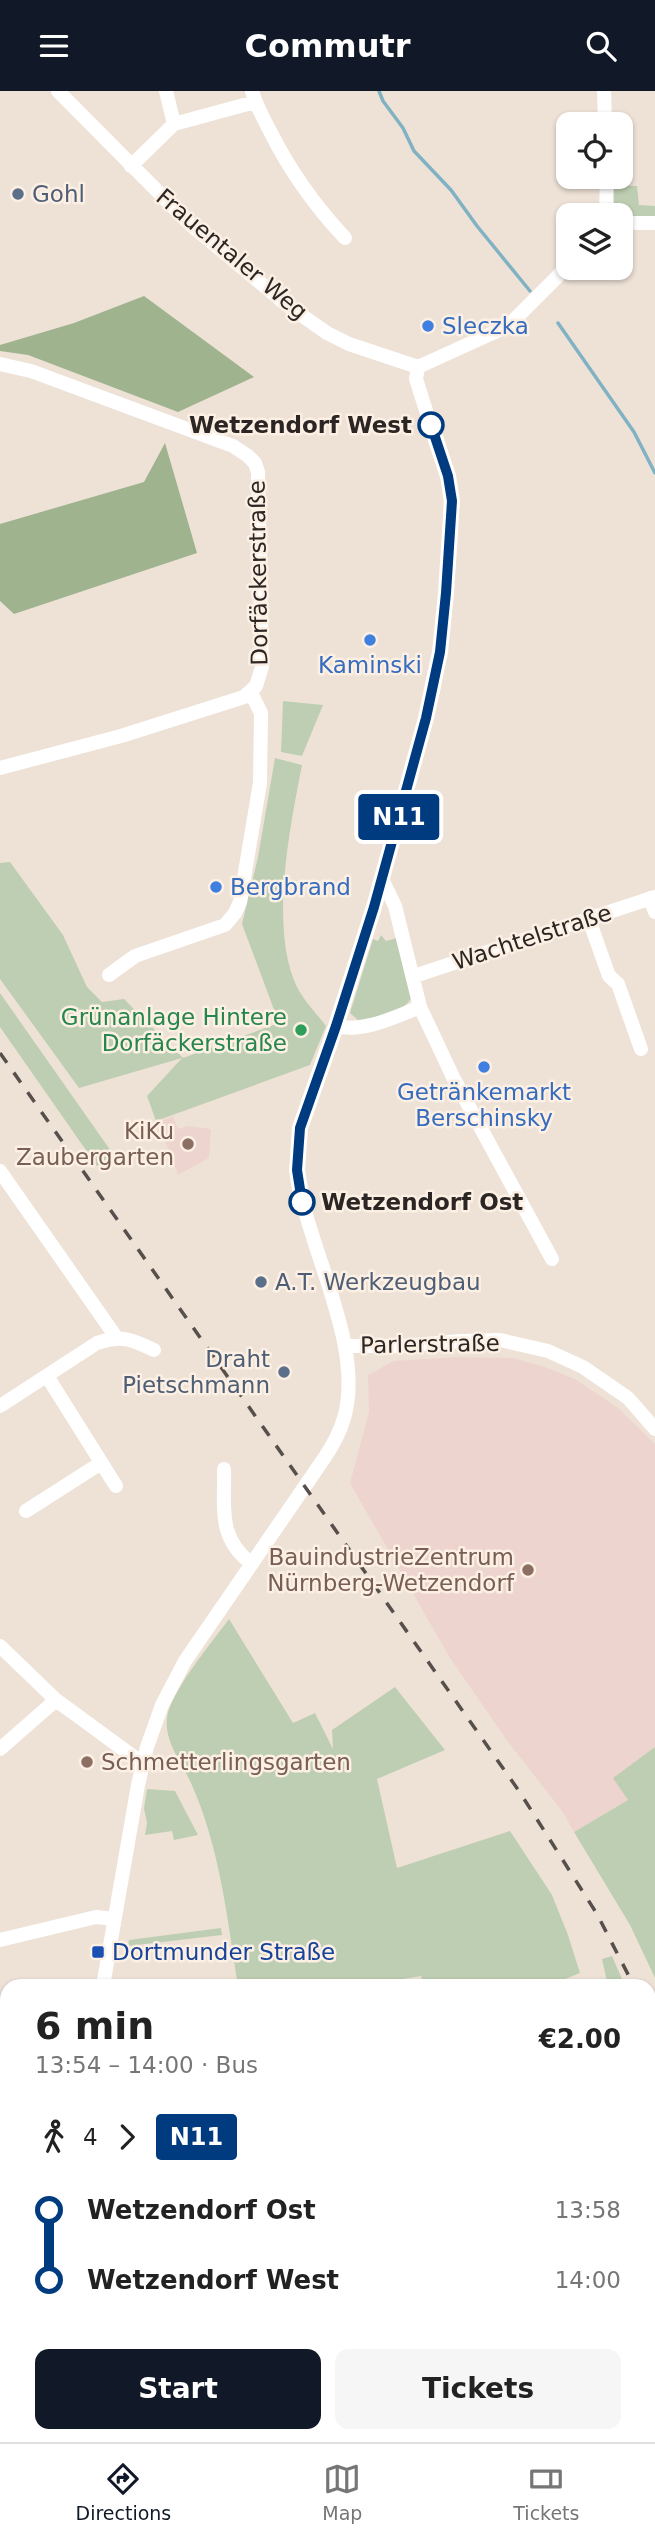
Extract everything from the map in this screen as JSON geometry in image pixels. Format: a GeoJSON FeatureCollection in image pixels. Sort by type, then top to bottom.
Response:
{"type":"FeatureCollection","features":[{"type":"Feature","properties":{"kind":"street","name":"Frauentaler Weg"},"geometry":{"type":"LineString","coordinates":[[58,91],[200,233],[298,313],[349,344],[418,366]]}},
{"type":"Feature","properties":{"kind":"street"},"geometry":{"type":"LineString","coordinates":[[166,91],[174,124]]}},
{"type":"Feature","properties":{"kind":"street"},"geometry":{"type":"LineString","coordinates":[[604,91],[605,112]]}},
{"type":"Feature","properties":{"kind":"street"},"geometry":{"type":"LineString","coordinates":[[131,166],[174,124],[254,97],[285,162],[345,238]]}},
{"type":"Feature","properties":{"kind":"street"},"geometry":{"type":"LineString","coordinates":[[633,223],[655,223]]}},
{"type":"Feature","properties":{"kind":"street"},"geometry":{"type":"LineString","coordinates":[[104,1979],[142,1763],[175,1676],[310,1480],[344,1420],[349,1387],[345,1346],[304,1210],[297,1170],[300,1128],[336,1026],[382,879],[435,678],[443,632],[451,489],[416,379],[418,366],[508,326],[556,278]]}},
{"type":"Feature","properties":{"kind":"street","name":"Dorfäckerstraße"},"geometry":{"type":"LineString","coordinates":[[0,364],[31,371],[233,446],[255,463],[258,472],[262,667],[251,693],[121,736],[0,768]]}},
{"type":"Feature","properties":{"kind":"street"},"geometry":{"type":"LineString","coordinates":[[109,975],[135,956],[225,925],[235,913],[240,902],[260,783],[261,713],[251,693]]}},
{"type":"Feature","properties":{"kind":"street"},"geometry":{"type":"LineString","coordinates":[[382,879],[395,906],[420,1007],[453,1077],[552,1259]]}},
{"type":"Feature","properties":{"kind":"street","name":"Wachtelstraße"},"geometry":{"type":"LineString","coordinates":[[414,976],[588,917],[653,902]]}},
{"type":"Feature","properties":{"kind":"street"},"geometry":{"type":"LineString","coordinates":[[588,917],[609,976],[618,984],[641,1049]]}},
{"type":"Feature","properties":{"kind":"street"},"geometry":{"type":"LineString","coordinates":[[336,1026],[362,1027],[420,1007]]}},
{"type":"Feature","properties":{"kind":"street"},"geometry":{"type":"LineString","coordinates":[[0,1171],[116,1337]]}},
{"type":"Feature","properties":{"kind":"street"},"geometry":{"type":"LineString","coordinates":[[1,1404],[97,1343],[116,1337],[132,1339],[155,1350]]}},
{"type":"Feature","properties":{"kind":"street","name":"Parlerstraße"},"geometry":{"type":"LineString","coordinates":[[345,1346],[403,1346],[500,1340],[548,1351],[583,1367],[628,1398],[655,1429]]}},
{"type":"Feature","properties":{"kind":"street"},"geometry":{"type":"LineString","coordinates":[[47,1376],[116,1486]]}},
{"type":"Feature","properties":{"kind":"street"},"geometry":{"type":"LineString","coordinates":[[26,1511],[101,1463]]}},
{"type":"Feature","properties":{"kind":"street"},"geometry":{"type":"LineString","coordinates":[[224,1469],[224,1517],[229,1538],[238,1553],[252,1564]]}},
{"type":"Feature","properties":{"kind":"street"},"geometry":{"type":"LineString","coordinates":[[0,1646],[56,1700],[142,1763]]}},
{"type":"Feature","properties":{"kind":"street"},"geometry":{"type":"LineString","coordinates":[[0,1749],[56,1700]]}},
{"type":"Feature","properties":{"kind":"street"},"geometry":{"type":"LineString","coordinates":[[0,1940],[96,1917],[115,1919]]}},
{"type":"Feature","properties":{"kind":"shaded area","name":"KiKu Zaubergarten"},"geometry":{"type":"Polygon","coordinates":[[[173,1116],[178,1129],[188,1126],[211,1129],[209,1158],[178,1175],[158,1122],[173,1116]]]}},
{"type":"Feature","properties":{"kind":"shaded area","name":"BauindustrieZentrum Nürnberg-Wetzendorf"},"geometry":{"type":"Polygon","coordinates":[[[456,1357],[513,1358],[575,1379],[617,1407],[655,1444],[655,1747],[614,1778],[628,1800],[574,1832],[562,1811],[508,1742],[450,1658],[350,1483],[369,1412],[368,1375],[394,1361],[456,1357]]]}},
{"type":"Feature","properties":{"kind":"green space"},"geometry":{"type":"Polygon","coordinates":[[[633,186],[637,186],[639,205],[655,206],[655,216],[633,216],[633,203],[614,203],[613,189],[633,189],[633,186]]]}},
{"type":"Feature","properties":{"kind":"green space"},"geometry":{"type":"Polygon","coordinates":[[[144,296],[254,377],[178,412],[28,355],[0,351],[0,345],[74,323],[144,296]]]}},
{"type":"Feature","properties":{"kind":"green space"},"geometry":{"type":"Polygon","coordinates":[[[165,443],[197,553],[14,614],[0,601],[0,524],[144,482],[165,443]]]}},
{"type":"Feature","properties":{"kind":"green space"},"geometry":{"type":"Polygon","coordinates":[[[283,701],[323,705],[302,756],[281,752],[283,701]]]}},
{"type":"Feature","properties":{"kind":"green space"},"geometry":{"type":"Polygon","coordinates":[[[275,758],[302,765],[288,847],[283,907],[284,936],[297,987],[326,1026],[310,1065],[156,1121],[147,1096],[182,1058],[79,1088],[0,979],[0,863],[10,862],[63,935],[87,987],[102,1002],[124,999],[183,1058],[279,1023],[242,924],[258,857],[275,758]]]}},
{"type":"Feature","properties":{"kind":"green space"},"geometry":{"type":"Polygon","coordinates":[[[381,935],[386,941],[397,938],[412,996],[396,1011],[358,1020],[350,1013],[373,939],[378,941],[381,935]]]}},
{"type":"Feature","properties":{"kind":"green space"},"geometry":{"type":"Polygon","coordinates":[[[0,993],[113,1154],[97,1166],[0,1027],[0,993]]]}},
{"type":"Feature","properties":{"kind":"green space"},"geometry":{"type":"Polygon","coordinates":[[[229,1619],[293,1723],[315,1713],[333,1749],[332,1730],[395,1687],[445,1750],[377,1779],[397,1868],[510,1831],[552,1895],[580,1973],[565,1979],[422,1979],[421,1976],[403,1979],[237,1979],[221,1883],[209,1832],[191,1783],[168,1735],[167,1718],[170,1707],[193,1667],[229,1619]]]}},
{"type":"Feature","properties":{"kind":"green space"},"geometry":{"type":"Polygon","coordinates":[[[655,1747],[655,1978],[630,1925],[574,1832],[628,1800],[613,1778],[655,1747]]]}},
{"type":"Feature","properties":{"kind":"green space"},"geometry":{"type":"Polygon","coordinates":[[[147,1789],[175,1791],[198,1835],[174,1840],[172,1831],[145,1835],[147,1823],[144,1808],[147,1789]]]}},
{"type":"Feature","properties":{"kind":"green space"},"geometry":{"type":"Polygon","coordinates":[[[221,1928],[222,1935],[128,1946],[129,1940],[221,1928]]]}},
{"type":"Feature","properties":{"kind":"green space"},"geometry":{"type":"Polygon","coordinates":[[[612,1956],[622,1979],[606,1979],[602,1959],[612,1956]]]}},
{"type":"Feature","properties":{"kind":"waterway"},"geometry":{"type":"LineString","coordinates":[[379,91],[414,151],[451,190],[530,291]]}},
{"type":"Feature","properties":{"kind":"waterway"},"geometry":{"type":"LineString","coordinates":[[558,323],[634,432],[655,473]]}},
{"type":"Feature","properties":{"kind":"railway"},"geometry":{"type":"LineString","coordinates":[[0,1053],[519,1791],[597,1914],[630,1979]]}},
{"type":"Feature","properties":{"kind":"bus line","name":"N11"},"geometry":{"type":"LineString","coordinates":[[302,1202],[297,1170],[300,1128],[374,907],[433,691],[440,652],[452,501],[448,476],[431,425]]}},
{"type":"Feature","properties":{"kind":"place","name":"Gohl"},"geometry":{"type":"Point","coordinates":[18,194]}},
{"type":"Feature","properties":{"kind":"place","name":"Sleczka"},"geometry":{"type":"Point","coordinates":[428,326]}},
{"type":"Feature","properties":{"kind":"place","name":"Wetzendorf West"},"geometry":{"type":"Point","coordinates":[431,425]}},
{"type":"Feature","properties":{"kind":"place","name":"Kaminski"},"geometry":{"type":"Point","coordinates":[370,640]}},
{"type":"Feature","properties":{"kind":"place","name":"Bergbrand"},"geometry":{"type":"Point","coordinates":[216,887]}},
{"type":"Feature","properties":{"kind":"place","name":"Grünanlage Hintere Dorfäckerstraße"},"geometry":{"type":"Point","coordinates":[301,1030]}},
{"type":"Feature","properties":{"kind":"place","name":"Getränkemarkt Berschinsky"},"geometry":{"type":"Point","coordinates":[484,1067]}},
{"type":"Feature","properties":{"kind":"place","name":"KiKu Zaubergarten"},"geometry":{"type":"Point","coordinates":[188,1144]}},
{"type":"Feature","properties":{"kind":"place","name":"Wetzendorf Ost"},"geometry":{"type":"Point","coordinates":[302,1202]}},
{"type":"Feature","properties":{"kind":"place","name":"A.T. Werkzeugbau"},"geometry":{"type":"Point","coordinates":[261,1282]}},
{"type":"Feature","properties":{"kind":"place","name":"Draht Pietschmann"},"geometry":{"type":"Point","coordinates":[284,1372]}},
{"type":"Feature","properties":{"kind":"place","name":"BauindustrieZentrum Nürnberg-Wetzendorf"},"geometry":{"type":"Point","coordinates":[528,1570]}},
{"type":"Feature","properties":{"kind":"place","name":"Schmetterlingsgarten"},"geometry":{"type":"Point","coordinates":[87,1762]}},
{"type":"Feature","properties":{"kind":"place","name":"Dortmunder Straße"},"geometry":{"type":"Point","coordinates":[98,1952]}}]}
